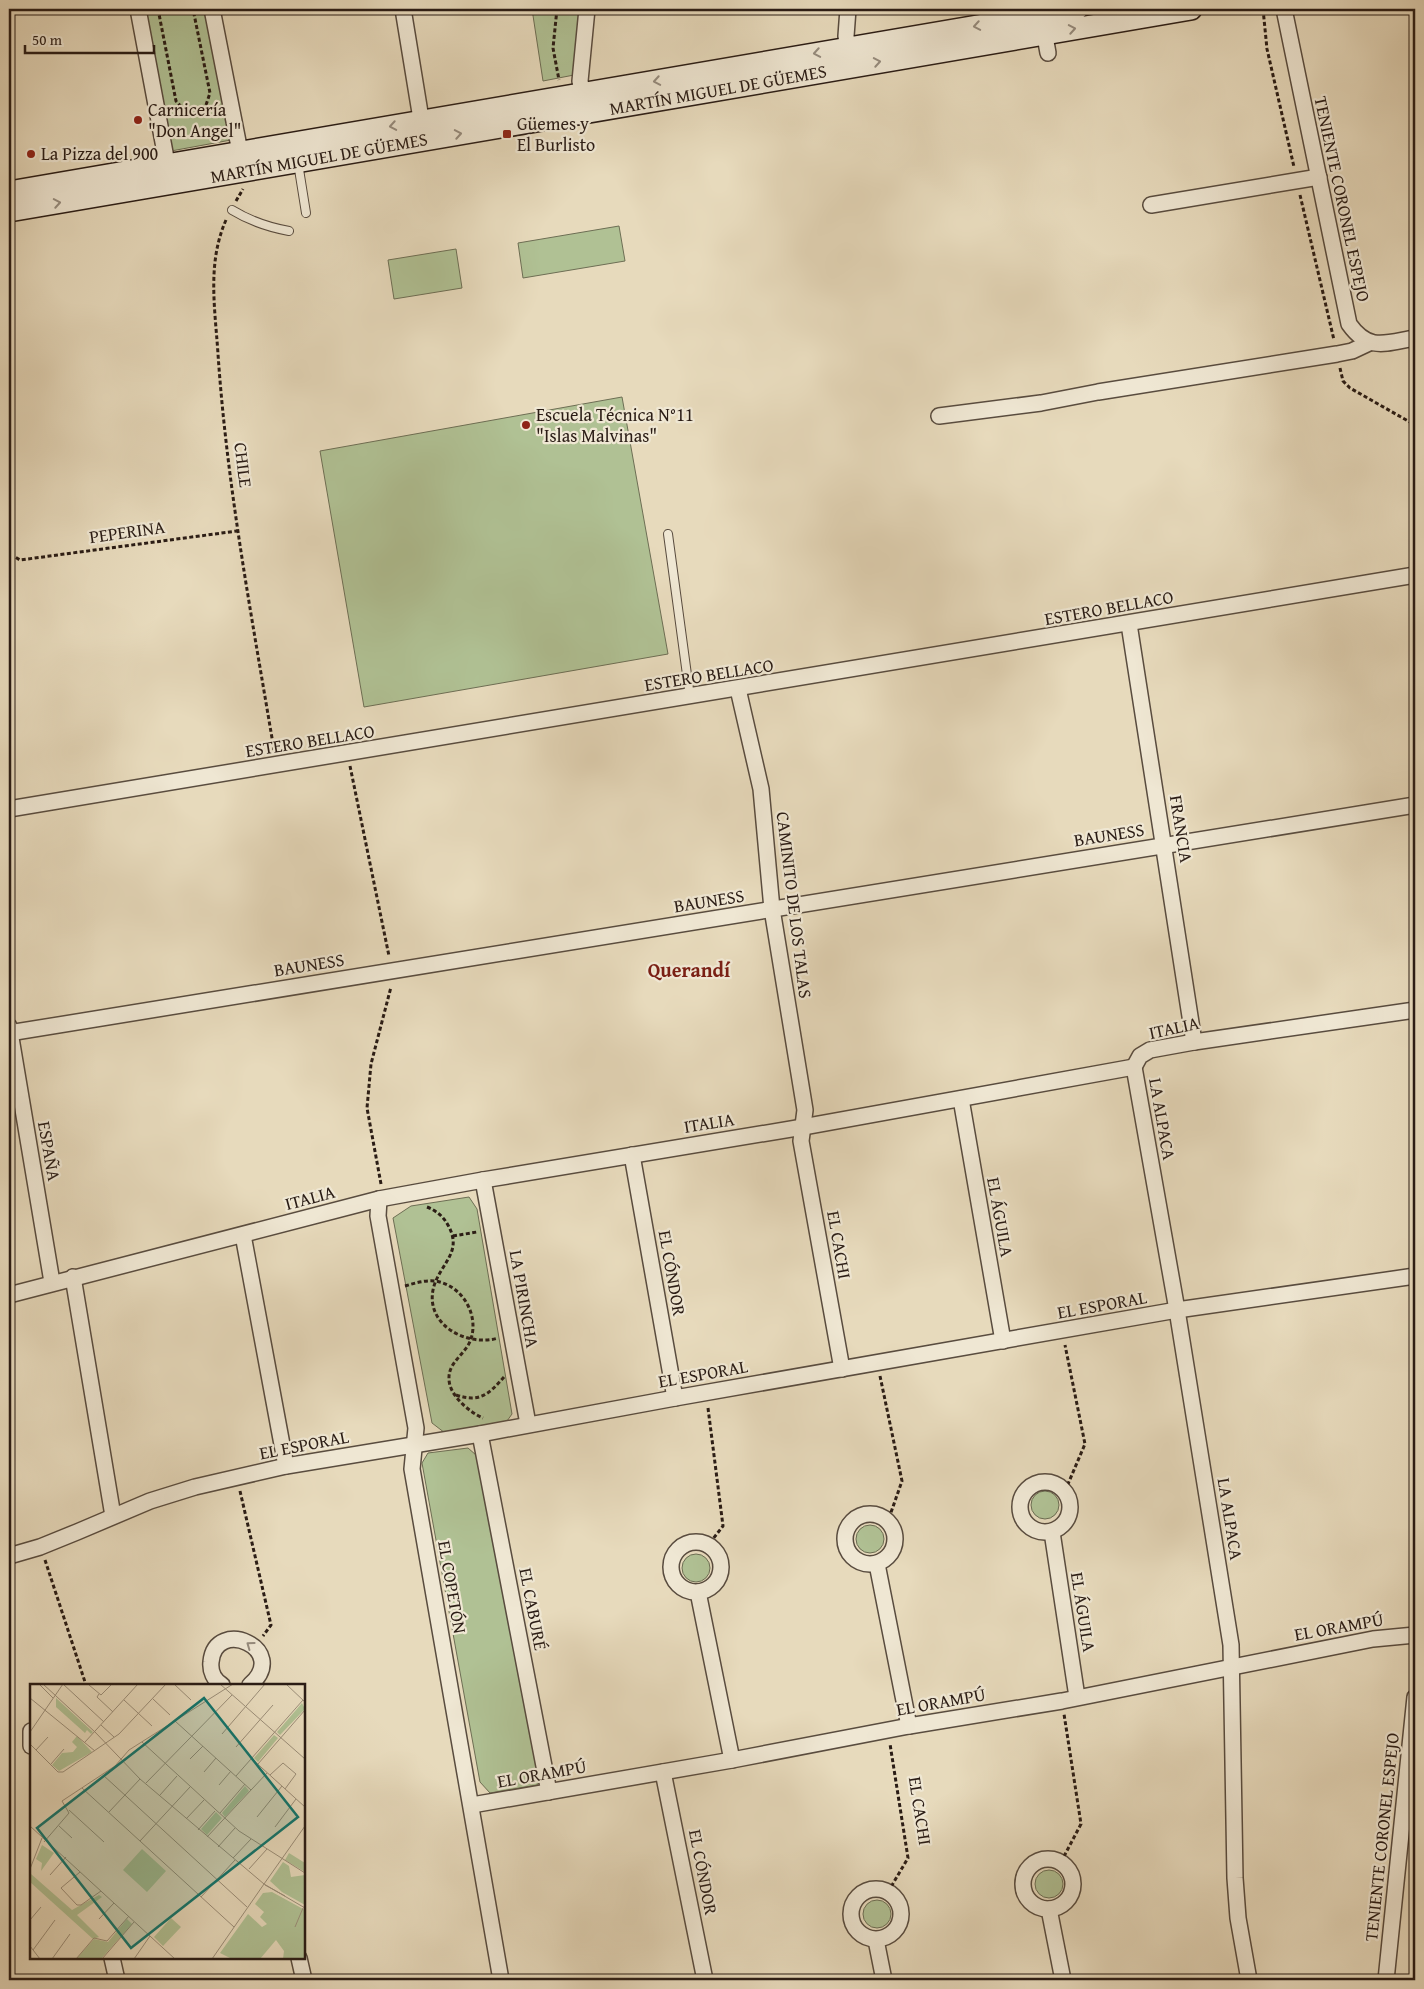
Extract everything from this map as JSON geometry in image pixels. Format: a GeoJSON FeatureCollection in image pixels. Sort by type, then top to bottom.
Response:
{"type":"FeatureCollection","features":[{"type":"Feature","properties":{"kind":"main road","name":"MARTÍN MIGUEL DE GÜEMES"},"geometry":{"type":"LineString","coordinates":[[1043,28],[1077,9]]}},
{"type":"Feature","properties":{"kind":"main road","name":"MARTÍN MIGUEL DE GÜEMES"},"geometry":{"type":"LineString","coordinates":[[9,192],[169,174],[848,58],[1043,28],[1191,9]]}},
{"type":"Feature","properties":{"kind":"main road","name":"MARTÍN MIGUEL DE GÜEMES"},"geometry":{"type":"LineString","coordinates":[[242,162],[298,162],[423,131]]}},
{"type":"Feature","properties":{"kind":"main road","name":"MARTÍN MIGUEL DE GÜEMES"},"geometry":{"type":"LineString","coordinates":[[9,211],[169,174]]}},
{"type":"Feature","properties":{"kind":"street"},"geometry":{"type":"LineString","coordinates":[[138,9],[169,174]]}},
{"type":"Feature","properties":{"kind":"street"},"geometry":{"type":"LineString","coordinates":[[212,9],[242,162]]}},
{"type":"Feature","properties":{"kind":"street"},"geometry":{"type":"LineString","coordinates":[[403,9],[423,131]]}},
{"type":"Feature","properties":{"kind":"street"},"geometry":{"type":"LineString","coordinates":[[584,103],[580,81],[587,9]]}},
{"type":"Feature","properties":{"kind":"street"},"geometry":{"type":"LineString","coordinates":[[848,9],[846,36],[848,58]]}},
{"type":"Feature","properties":{"kind":"street","name":"TENIENTE CORONEL ESPEJO"},"geometry":{"type":"LineString","coordinates":[[1284,9],[1349,324],[1358,336],[1370,343]]}},
{"type":"Feature","properties":{"kind":"street"},"geometry":{"type":"LineString","coordinates":[[1151,206],[1319,177]]}},
{"type":"Feature","properties":{"kind":"street"},"geometry":{"type":"LineString","coordinates":[[939,416],[1041,403],[1098,392],[1337,354],[1352,351],[1370,343],[1382,344],[1415,338]]}},
{"type":"Feature","properties":{"kind":"street","name":"ESTERO BELLACO"},"geometry":{"type":"LineString","coordinates":[[9,809],[1415,576]]}},
{"type":"Feature","properties":{"kind":"street","name":"FRANCIA"},"geometry":{"type":"LineString","coordinates":[[1129,624],[1165,845],[1194,1042]]}},
{"type":"Feature","properties":{"kind":"street","name":"CAMINITO DE LOS TALAS"},"geometry":{"type":"LineString","coordinates":[[738,689],[761,789],[772,910],[805,1110],[803,1127]]}},
{"type":"Feature","properties":{"kind":"street","name":"BAUNESS"},"geometry":{"type":"LineString","coordinates":[[9,1030],[772,910],[1415,805]]}},
{"type":"Feature","properties":{"kind":"street","name":"ITALIA"},"geometry":{"type":"LineString","coordinates":[[9,1294],[379,1199],[803,1127],[1134,1067],[1140,1056],[1150,1050],[1415,1010]]}},
{"type":"Feature","properties":{"kind":"street","name":"ESPAÑA"},"geometry":{"type":"LineString","coordinates":[[9,1030],[52,1282]]}},
{"type":"Feature","properties":{"kind":"street","name":"LA ALPACA"},"geometry":{"type":"LineString","coordinates":[[1134,1067],[1177,1310],[1232,1645],[1235,1878],[1238,1918],[1249,1980]]}},
{"type":"Feature","properties":{"kind":"street","name":"EL ÁGUILA"},"geometry":{"type":"LineString","coordinates":[[961,1099],[1003,1341]]}},
{"type":"Feature","properties":{"kind":"street","name":"EL CACHI"},"geometry":{"type":"LineString","coordinates":[[803,1127],[802,1141],[842,1369]]}},
{"type":"Feature","properties":{"kind":"street","name":"EL CÓNDOR"},"geometry":{"type":"LineString","coordinates":[[632,1155],[675,1398]]}},
{"type":"Feature","properties":{"kind":"street","name":"LA PIRINCHA"},"geometry":{"type":"LineString","coordinates":[[483,1180],[528,1424]]}},
{"type":"Feature","properties":{"kind":"street","name":"EL COPETÓN"},"geometry":{"type":"LineString","coordinates":[[379,1199],[378,1216],[416,1428],[412,1469],[501,1980]]}},
{"type":"Feature","properties":{"kind":"street"},"geometry":{"type":"LineString","coordinates":[[243,1235],[286,1466]]}},
{"type":"Feature","properties":{"kind":"street","name":"EL ESPORAL"},"geometry":{"type":"LineString","coordinates":[[9,1556],[40,1547],[159,1498],[195,1487],[286,1466],[480,1434],[706,1392],[1177,1310],[1415,1276]]}},
{"type":"Feature","properties":{"kind":"street"},"geometry":{"type":"LineString","coordinates":[[73,1277],[113,1516]]}},
{"type":"Feature","properties":{"kind":"street","name":"EL CABURÉ"},"geometry":{"type":"LineString","coordinates":[[480,1434],[549,1792]]}},
{"type":"Feature","properties":{"kind":"street"},"geometry":{"type":"LineString","coordinates":[[1051,1482],[1065,1491],[1071,1507],[1069,1515],[1066,1522],[1052,1532],[1043,1533],[1028,1526],[1023,1520],[1020,1504],[1028,1489],[1034,1484],[1051,1482]]}},
{"type":"Feature","properties":{"kind":"street"},"geometry":{"type":"LineString","coordinates":[[865,1514],[882,1516],[888,1521],[893,1528],[895,1537],[891,1554],[877,1564],[868,1564],[853,1558],[848,1552],[844,1536],[851,1522],[865,1514]]}},
{"type":"Feature","properties":{"kind":"street","name":"EL ÁGUILA"},"geometry":{"type":"LineString","coordinates":[[1052,1532],[1077,1697]]}},
{"type":"Feature","properties":{"kind":"street"},"geometry":{"type":"LineString","coordinates":[[692,1541],[709,1544],[720,1556],[721,1572],[718,1580],[713,1586],[698,1592],[689,1591],[676,1581],[672,1574],[673,1557],[684,1544],[692,1541]]}},
{"type":"Feature","properties":{"kind":"street"},"geometry":{"type":"LineString","coordinates":[[877,1564],[909,1726]]}},
{"type":"Feature","properties":{"kind":"street"},"geometry":{"type":"LineString","coordinates":[[698,1592],[732,1760]]}},
{"type":"Feature","properties":{"kind":"street","name":"EL ORAMPÚ"},"geometry":{"type":"LineString","coordinates":[[472,1805],[732,1760],[909,1726],[1062,1701],[1373,1638],[1415,1635]]}},
{"type":"Feature","properties":{"kind":"street"},"geometry":{"type":"LineString","coordinates":[[221,1684],[214,1678],[211,1670],[211,1661],[218,1646],[232,1639],[248,1642],[260,1654],[262,1662],[261,1671],[257,1679],[251,1684]]}},
{"type":"Feature","properties":{"kind":"street","name":"TENIENTE CORONEL ESPEJO"},"geometry":{"type":"LineString","coordinates":[[1386,1980],[1415,1697]]}},
{"type":"Feature","properties":{"kind":"street","name":"EL CÓNDOR"},"geometry":{"type":"LineString","coordinates":[[663,1772],[705,1980]]}},
{"type":"Feature","properties":{"kind":"street"},"geometry":{"type":"LineString","coordinates":[[1044,1859],[1061,1862],[1072,1874],[1073,1890],[1070,1897],[1058,1908],[1049,1909],[1033,1905],[1027,1899],[1024,1891],[1025,1874],[1036,1862],[1044,1859]]}},
{"type":"Feature","properties":{"kind":"street"},"geometry":{"type":"LineString","coordinates":[[872,1889],[888,1892],[895,1897],[901,1912],[901,1920],[892,1934],[876,1940],[860,1934],[854,1928],[850,1912],[857,1897],[872,1889]]}},
{"type":"Feature","properties":{"kind":"street"},"geometry":{"type":"LineString","coordinates":[[1049,1909],[1063,1980]]}},
{"type":"Feature","properties":{"kind":"street"},"geometry":{"type":"LineString","coordinates":[[876,1940],[884,1980]]}},
{"type":"Feature","properties":{"kind":"street"},"geometry":{"type":"LineString","coordinates":[[112,1959],[117,1980]]}},
{"type":"Feature","properties":{"kind":"street"},"geometry":{"type":"LineString","coordinates":[[299,1959],[304,1980]]}},
{"type":"Feature","properties":{"kind":"lane"},"geometry":{"type":"LineString","coordinates":[[298,162],[306,213]]}},
{"type":"Feature","properties":{"kind":"lane"},"geometry":{"type":"LineString","coordinates":[[232,210],[250,221],[270,228],[289,231]]}},
{"type":"Feature","properties":{"kind":"lane"},"geometry":{"type":"LineString","coordinates":[[668,534],[690,697]]}},
{"type":"Feature","properties":{"kind":"path"},"geometry":{"type":"LineString","coordinates":[[158,9],[176,101],[184,110],[195,112],[206,105],[210,93],[193,9]]}},
{"type":"Feature","properties":{"kind":"path"},"geometry":{"type":"LineString","coordinates":[[557,9],[553,48],[560,84]]}},
{"type":"Feature","properties":{"kind":"path","name":"CHILE"},"geometry":{"type":"LineString","coordinates":[[242,162],[244,187],[218,240],[213,284],[221,401],[237,531],[277,765]]}},
{"type":"Feature","properties":{"kind":"path","name":"PEPERINA"},"geometry":{"type":"LineString","coordinates":[[9,548],[10,554],[20,560],[237,531]]}},
{"type":"Feature","properties":{"kind":"path"},"geometry":{"type":"LineString","coordinates":[[426,1206],[442,1216],[453,1236],[454,1244],[452,1254],[436,1281],[432,1302],[440,1319],[453,1332],[471,1340],[493,1339],[511,1334]]}},
{"type":"Feature","properties":{"kind":"path"},"geometry":{"type":"LineString","coordinates":[[453,1236],[492,1230]]}},
{"type":"Feature","properties":{"kind":"path"},"geometry":{"type":"LineString","coordinates":[[392,1289],[426,1281],[436,1281],[446,1284],[462,1296],[468,1305],[473,1323],[471,1340],[449,1370],[448,1380],[456,1395],[475,1414],[487,1419]]}},
{"type":"Feature","properties":{"kind":"path"},"geometry":{"type":"LineString","coordinates":[[1063,1330],[1085,1444],[1065,1491]]}},
{"type":"Feature","properties":{"kind":"path"},"geometry":{"type":"LineString","coordinates":[[877,1362],[902,1481],[888,1521]]}},
{"type":"Feature","properties":{"kind":"path"},"geometry":{"type":"LineString","coordinates":[[456,1395],[463,1397],[484,1396],[491,1392],[503,1378],[517,1367]]}},
{"type":"Feature","properties":{"kind":"path"},"geometry":{"type":"LineString","coordinates":[[706,1392],[723,1526],[709,1544]]}},
{"type":"Feature","properties":{"kind":"path"},"geometry":{"type":"LineString","coordinates":[[237,1477],[271,1625],[255,1647]]}},
{"type":"Feature","properties":{"kind":"path"},"geometry":{"type":"LineString","coordinates":[[40,1547],[86,1684]]}},
{"type":"Feature","properties":{"kind":"path"},"geometry":{"type":"LineString","coordinates":[[1061,1862],[1081,1824],[1062,1701]]}},
{"type":"Feature","properties":{"kind":"path","name":"EL CACHI"},"geometry":{"type":"LineString","coordinates":[[888,1730],[908,1858],[888,1892]]}},
{"type":"Feature","properties":{"kind":"green space"},"geometry":{"type":"Polygon","coordinates":[[[144,9],[206,9],[231,140],[171,151],[144,9]]]}},
{"type":"Feature","properties":{"kind":"green space"},"geometry":{"type":"Polygon","coordinates":[[[532,9],[581,9],[574,75],[543,81],[532,9]]]}},
{"type":"Feature","properties":{"kind":"green space"},"geometry":{"type":"Polygon","coordinates":[[[619,226],[625,261],[523,278],[518,243],[619,226]]]}},
{"type":"Feature","properties":{"kind":"green space"},"geometry":{"type":"Polygon","coordinates":[[[456,249],[462,288],[394,299],[388,260],[456,249]]]}},
{"type":"Feature","properties":{"kind":"green space"},"geometry":{"type":"Polygon","coordinates":[[[622,397],[668,654],[364,707],[320,451],[622,397]]]}},
{"type":"Feature","properties":{"kind":"green space"},"geometry":{"type":"Polygon","coordinates":[[[469,1197],[477,1209],[512,1414],[507,1421],[445,1433],[432,1423],[393,1218],[411,1206],[469,1197]]]}},
{"type":"Feature","properties":{"kind":"green space"},"geometry":{"type":"Polygon","coordinates":[[[468,1448],[476,1455],[539,1782],[537,1785],[490,1793],[480,1782],[422,1463],[428,1453],[468,1448]]]}},
{"type":"Feature","properties":{"kind":"green space"},"geometry":{"type":"Polygon","coordinates":[[[1045,1491],[1055,1495],[1059,1505],[1055,1515],[1045,1519],[1035,1515],[1031,1505],[1035,1495],[1045,1491]]]}},
{"type":"Feature","properties":{"kind":"green space"},"geometry":{"type":"Polygon","coordinates":[[[870,1525],[880,1529],[884,1539],[880,1549],[870,1553],[860,1549],[856,1539],[860,1529],[870,1525]]]}},
{"type":"Feature","properties":{"kind":"green space"},"geometry":{"type":"Polygon","coordinates":[[[696,1554],[706,1558],[710,1568],[706,1578],[696,1582],[686,1578],[682,1568],[686,1558],[696,1554]]]}},
{"type":"Feature","properties":{"kind":"green space"},"geometry":{"type":"Polygon","coordinates":[[[1049,1870],[1059,1874],[1063,1884],[1059,1894],[1049,1898],[1039,1894],[1035,1884],[1039,1874],[1049,1870]]]}},
{"type":"Feature","properties":{"kind":"green space"},"geometry":{"type":"Polygon","coordinates":[[[877,1900],[887,1904],[891,1914],[887,1924],[877,1928],[867,1924],[863,1914],[867,1904],[877,1900]]]}},
{"type":"Feature","properties":{"kind":"place","name":"Carnicería \"Don Angel\""},"geometry":{"type":"Point","coordinates":[138,120]}},
{"type":"Feature","properties":{"kind":"place","name":"Güemes y El Burlisto"},"geometry":{"type":"Point","coordinates":[507,134]}},
{"type":"Feature","properties":{"kind":"place","name":"La Pizza del 900"},"geometry":{"type":"Point","coordinates":[31,154]}},
{"type":"Feature","properties":{"kind":"place","name":"Escuela Técnica N°11 \"Islas Malvinas\""},"geometry":{"type":"Point","coordinates":[526,425]}},
{"type":"Feature","properties":{"kind":"district","name":"Querandí"},"geometry":{"type":"Point","coordinates":[689,970]}}]}
